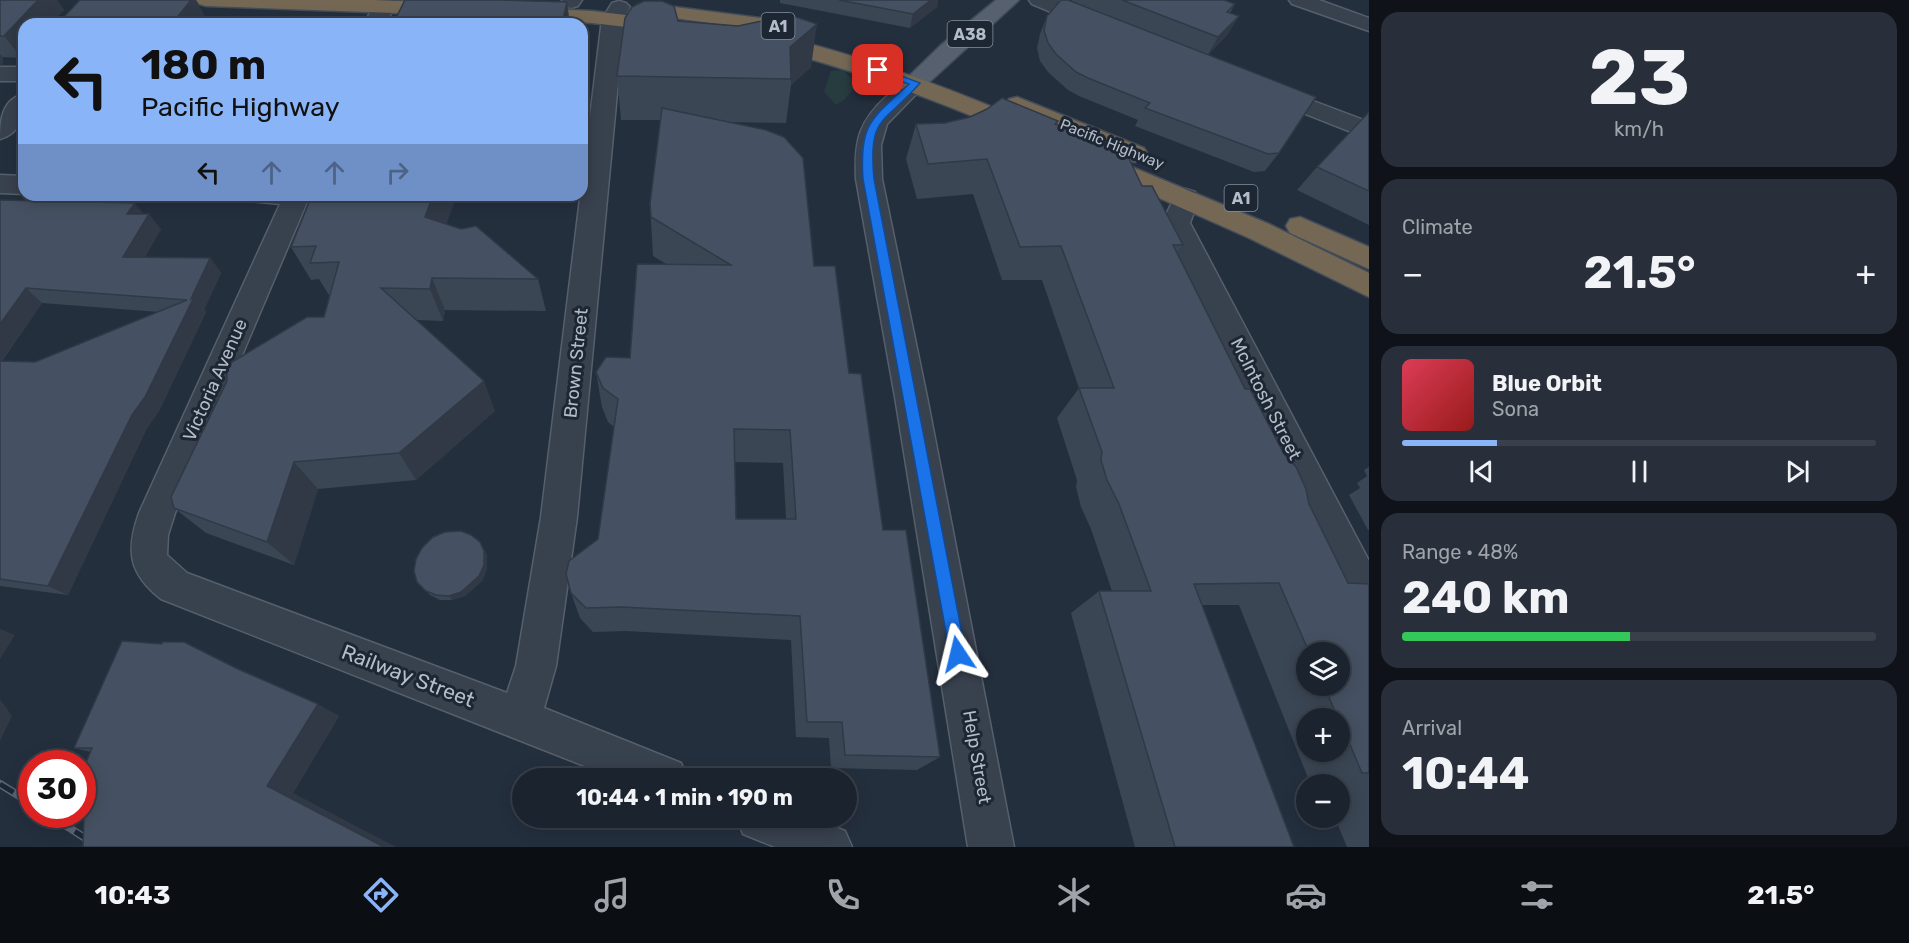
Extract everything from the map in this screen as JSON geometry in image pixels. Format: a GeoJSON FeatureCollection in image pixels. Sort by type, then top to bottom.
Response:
{"type":"FeatureCollection","features":[{"type":"Feature","properties":{"kind":"highway"},"geometry":{"type":"LineString","coordinates":[[206,0],[382,10],[468,10]]}},
{"type":"Feature","properties":{"kind":"highway","name":"Pacific Highway"},"geometry":{"type":"LineString","coordinates":[[529,0],[571,1],[616,13],[786,44],[923,76],[1219,188],[1369,260]]}},
{"type":"Feature","properties":{"kind":"highway","name":"Pacific Highway"},"geometry":{"type":"LineString","coordinates":[[501,12],[616,13]]}},
{"type":"Feature","properties":{"kind":"highway","name":"Pacific Highway"},"geometry":{"type":"LineString","coordinates":[[923,76],[1259,231],[1369,286]]}},
{"type":"Feature","properties":{"kind":"main road","name":"A38"},"geometry":{"type":"LineString","coordinates":[[923,76],[1009,0]]}},
{"type":"Feature","properties":{"kind":"street"},"geometry":{"type":"LineString","coordinates":[[1039,0],[1067,4],[1114,30]]}},
{"type":"Feature","properties":{"kind":"street"},"geometry":{"type":"LineString","coordinates":[[1299,0],[1369,26]]}},
{"type":"Feature","properties":{"kind":"street","name":"Brown Street"},"geometry":{"type":"LineString","coordinates":[[520,719],[536,666],[559,517],[616,13]]}},
{"type":"Feature","properties":{"kind":"street"},"geometry":{"type":"LineString","coordinates":[[0,74],[18,74]]}},
{"type":"Feature","properties":{"kind":"street","name":"Help Street"},"geometry":{"type":"LineString","coordinates":[[923,76],[876,119],[867,143],[869,179],[922,456],[991,847]]}},
{"type":"Feature","properties":{"kind":"street"},"geometry":{"type":"LineString","coordinates":[[1253,85],[1369,131]]}},
{"type":"Feature","properties":{"kind":"street"},"geometry":{"type":"LineString","coordinates":[[0,131],[18,108]]}},
{"type":"Feature","properties":{"kind":"street"},"geometry":{"type":"LineString","coordinates":[[0,184],[18,185]]}},
{"type":"Feature","properties":{"kind":"street","name":"McIntosh Street"},"geometry":{"type":"LineString","coordinates":[[1186,198],[1176,223],[1369,599]]}},
{"type":"Feature","properties":{"kind":"street","name":"Victoria Avenue"},"geometry":{"type":"LineString","coordinates":[[153,568],[148,553],[148,538],[157,513],[295,201]]}},
{"type":"Feature","properties":{"kind":"street","name":"Railway Street"},"geometry":{"type":"LineString","coordinates":[[153,568],[174,586],[641,768]]}},
{"type":"Feature","properties":{"kind":"street"},"geometry":{"type":"LineString","coordinates":[[783,828],[829,847]]}},
{"type":"Feature","properties":{"kind":"green space"},"geometry":{"type":"Polygon","coordinates":[[[843,70],[857,84],[845,99],[836,105],[824,92],[831,71],[843,70]]]}},
{"type":"Feature","properties":{"kind":"building"},"geometry":{"type":"Polygon","coordinates":[[[0,0],[38,0],[21,18],[18,18],[18,21],[4,36],[0,36],[0,0]]]}},
{"type":"Feature","properties":{"kind":"building"},"geometry":{"type":"Polygon","coordinates":[[[80,0],[191,0],[177,18],[63,18],[80,0]]]}},
{"type":"Feature","properties":{"kind":"building"},"geometry":{"type":"Polygon","coordinates":[[[405,0],[567,2],[563,18],[396,18],[405,0]]]}},
{"type":"Feature","properties":{"kind":"building"},"geometry":{"type":"Polygon","coordinates":[[[839,0],[931,0],[913,14],[839,0]]]}},
{"type":"Feature","properties":{"kind":"building"},"geometry":{"type":"Polygon","coordinates":[[[1061,0],[1068,0],[1316,97],[1279,153],[1268,154],[1145,108],[1150,103],[1076,72],[1056,54],[1048,43],[1044,30],[1047,16],[1061,0]]]}},
{"type":"Feature","properties":{"kind":"building"},"geometry":{"type":"Polygon","coordinates":[[[1122,0],[1224,0],[1235,4],[1227,12],[1239,16],[1218,37],[1122,0]]]}},
{"type":"Feature","properties":{"kind":"building"},"geometry":{"type":"Polygon","coordinates":[[[644,1],[662,1],[674,6],[678,21],[738,26],[790,15],[817,24],[790,47],[791,79],[617,76],[625,18],[632,7],[644,1]]]}},
{"type":"Feature","properties":{"kind":"building"},"geometry":{"type":"Polygon","coordinates":[[[1002,98],[1058,121],[1055,124],[1126,152],[1142,186],[1152,186],[1183,245],[1173,245],[1245,389],[1250,389],[1284,454],[1296,467],[1306,489],[1309,504],[1348,583],[1369,584],[1369,773],[1362,773],[1350,745],[1350,708],[1334,708],[1328,696],[1350,696],[1350,642],[1305,642],[1279,583],[1194,584],[1294,847],[1175,847],[1099,591],[1151,591],[1119,504],[1107,480],[1101,460],[1102,452],[1079,388],[1114,388],[1061,246],[1020,247],[987,159],[928,164],[916,124],[945,123],[970,117],[987,109],[1002,98]]]}},
{"type":"Feature","properties":{"kind":"building"},"geometry":{"type":"Polygon","coordinates":[[[662,108],[766,130],[784,137],[803,158],[814,266],[835,266],[849,373],[861,374],[883,530],[906,530],[940,757],[845,755],[842,722],[807,722],[800,616],[621,607],[586,608],[571,593],[566,574],[569,561],[598,539],[618,399],[603,388],[596,372],[606,357],[630,358],[637,264],[731,265],[651,217],[650,204],[662,108]],[[734,429],[736,519],[796,519],[790,430],[734,429]]]}},
{"type":"Feature","properties":{"kind":"building"},"geometry":{"type":"Polygon","coordinates":[[[1369,112],[1369,191],[1317,167],[1369,112]]]}},
{"type":"Feature","properties":{"kind":"building"},"geometry":{"type":"Polygon","coordinates":[[[0,200],[135,203],[127,214],[149,214],[123,257],[210,258],[191,299],[194,297],[145,397],[132,415],[48,586],[0,579],[0,361],[35,362],[187,300],[26,288],[0,324],[0,200]]]}},
{"type":"Feature","properties":{"kind":"building"},"geometry":{"type":"Polygon","coordinates":[[[310,201],[431,201],[425,217],[461,229],[476,226],[538,279],[432,278],[430,289],[381,288],[484,381],[399,453],[294,462],[267,542],[174,508],[171,497],[227,381],[227,365],[307,317],[324,317],[339,262],[310,263],[316,246],[291,247],[310,201]]]}},
{"type":"Feature","properties":{"kind":"building"},"geometry":{"type":"Polygon","coordinates":[[[461,531],[480,542],[484,551],[484,565],[479,576],[461,592],[449,596],[426,591],[417,582],[414,571],[416,559],[422,548],[433,537],[445,532],[461,531]]]}},
{"type":"Feature","properties":{"kind":"building"},"geometry":{"type":"Polygon","coordinates":[[[122,641],[162,644],[162,642],[184,642],[238,669],[318,704],[267,786],[384,847],[83,847],[84,828],[96,828],[96,750],[74,748],[122,641]]]}},
{"type":"Feature","properties":{"kind":"railway"},"geometry":{"type":"LineString","coordinates":[[0,784],[18,795]]}},
{"type":"Feature","properties":{"kind":"railway"},"geometry":{"type":"LineString","coordinates":[[70,828],[99,847]]}},
{"type":"Feature","properties":{"kind":"route"},"geometry":{"type":"LineString","coordinates":[[878,70],[915,83],[876,119],[867,143],[867,154],[869,179],[958,654]]}}]}
